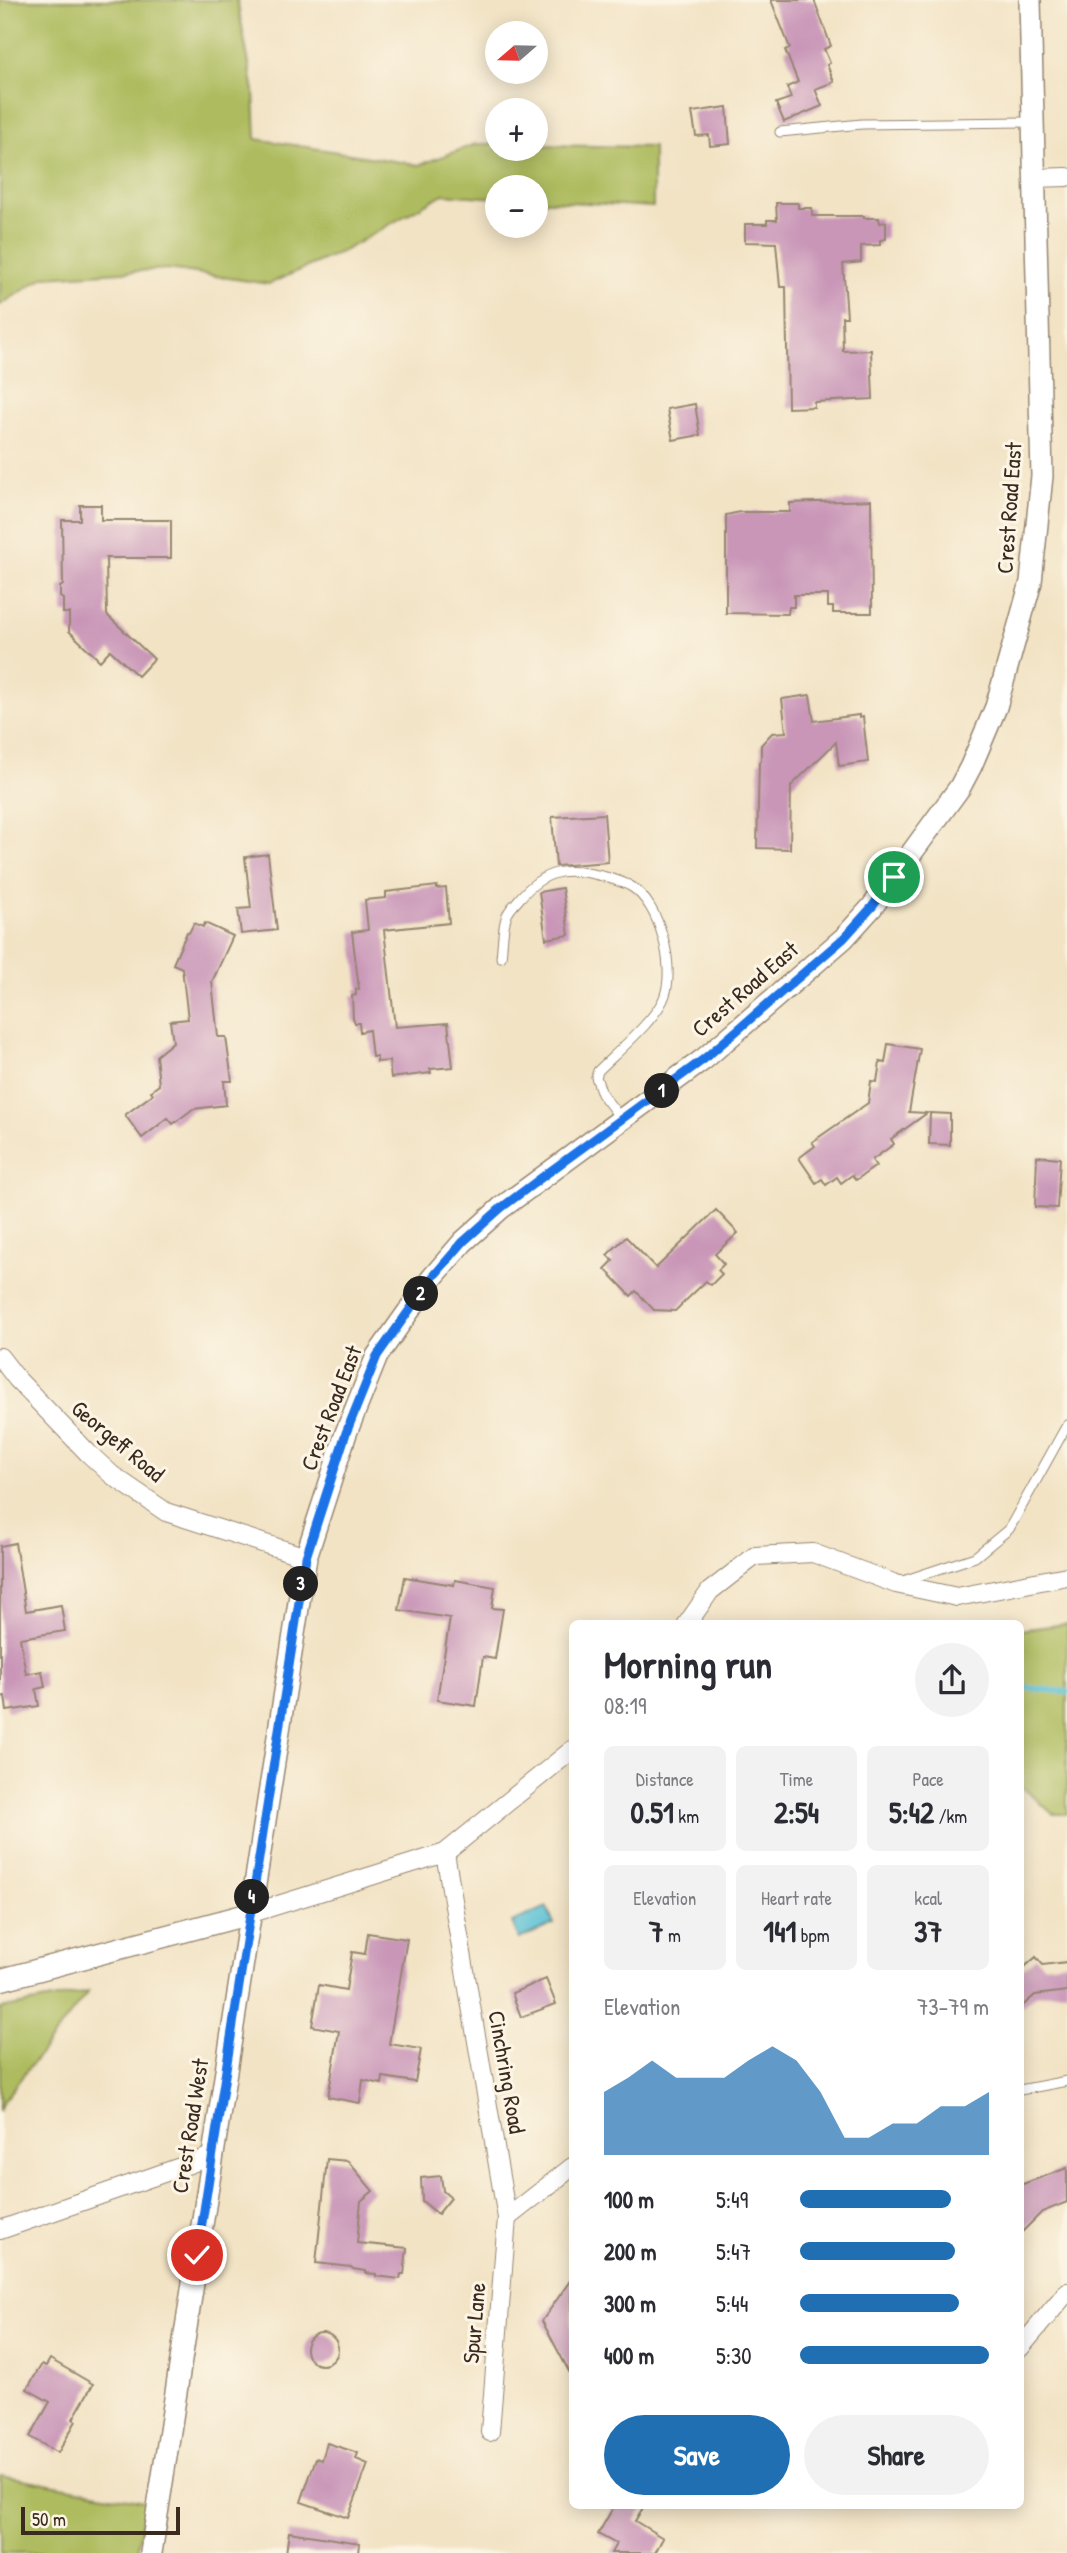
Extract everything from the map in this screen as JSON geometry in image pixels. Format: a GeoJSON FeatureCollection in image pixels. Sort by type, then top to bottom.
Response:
{"type":"FeatureCollection","features":[{"type":"Feature","properties":{"kind":"street","name":"Crest Road East"},"geometry":{"type":"LineString","coordinates":[[249,1914],[306,1557],[346,1433],[377,1356],[432,1278],[463,1242],[501,1208],[704,1059],[844,938],[872,907],[960,787],[996,707],[1031,582],[1042,476],[1030,0]]}},
{"type":"Feature","properties":{"kind":"street"},"geometry":{"type":"LineString","coordinates":[[1035,178],[1067,177]]}},
{"type":"Feature","properties":{"kind":"street","name":"Georgeff Road"},"geometry":{"type":"LineString","coordinates":[[0,1357],[65,1432],[112,1475],[166,1512],[306,1557]]}},
{"type":"Feature","properties":{"kind":"street"},"geometry":{"type":"LineString","coordinates":[[690,1620],[710,1591],[755,1556],[813,1553],[895,1584],[957,1597],[1067,1576]]}},
{"type":"Feature","properties":{"kind":"street"},"geometry":{"type":"LineString","coordinates":[[0,1980],[51,1969],[249,1914],[445,1853],[569,1752]]}},
{"type":"Feature","properties":{"kind":"street","name":"Cinchring Road"},"geometry":{"type":"LineString","coordinates":[[445,1853],[507,2218]]}},
{"type":"Feature","properties":{"kind":"street","name":"Crest Road West"},"geometry":{"type":"LineString","coordinates":[[151,2553],[249,1914]]}},
{"type":"Feature","properties":{"kind":"street"},"geometry":{"type":"LineString","coordinates":[[0,2230],[212,2156]]}},
{"type":"Feature","properties":{"kind":"street"},"geometry":{"type":"LineString","coordinates":[[507,2218],[569,2169]]}},
{"type":"Feature","properties":{"kind":"street","name":"Spur Lane"},"geometry":{"type":"LineString","coordinates":[[490,2432],[507,2218]]}},
{"type":"Feature","properties":{"kind":"street"},"geometry":{"type":"LineString","coordinates":[[1024,2343],[1067,2292]]}},
{"type":"Feature","properties":{"kind":"lane"},"geometry":{"type":"LineString","coordinates":[[780,132],[862,124],[1033,122]]}},
{"type":"Feature","properties":{"kind":"lane"},"geometry":{"type":"LineString","coordinates":[[501,957],[505,921],[509,912],[535,881],[547,876],[559,872],[582,871],[633,887],[644,898],[658,923],[664,941],[668,985],[659,1008],[598,1071],[596,1077],[601,1094],[621,1119]]}},
{"type":"Feature","properties":{"kind":"lane"},"geometry":{"type":"LineString","coordinates":[[895,1584],[975,1557],[994,1543],[1009,1529],[1067,1424]]}},
{"type":"Feature","properties":{"kind":"lane"},"geometry":{"type":"LineString","coordinates":[[1024,2089],[1067,2081]]}},
{"type":"Feature","properties":{"kind":"green space"},"geometry":{"type":"Polygon","coordinates":[[[0,0],[237,0],[254,91],[256,139],[419,165],[476,144],[485,144],[485,161],[548,161],[548,145],[653,147],[653,207],[548,201],[548,175],[485,175],[485,197],[443,194],[345,250],[269,284],[168,269],[44,277],[0,305],[0,0]]]}},
{"type":"Feature","properties":{"kind":"green space"},"geometry":{"type":"Polygon","coordinates":[[[1067,1624],[1067,1814],[1053,1814],[1024,1789],[1024,1629],[1067,1624]]]}},
{"type":"Feature","properties":{"kind":"green space"},"geometry":{"type":"Polygon","coordinates":[[[88,1992],[4,2100],[0,2112],[0,2009],[88,1992]]]}},
{"type":"Feature","properties":{"kind":"green space"},"geometry":{"type":"Polygon","coordinates":[[[0,2475],[145,2501],[137,2553],[0,2553],[0,2475]]]}},
{"type":"Feature","properties":{"kind":"water"},"geometry":{"type":"Polygon","coordinates":[[[547,1907],[554,1924],[519,1939],[512,1922],[547,1907]]]}},
{"type":"Feature","properties":{"kind":"building"},"geometry":{"type":"Polygon","coordinates":[[[771,0],[814,0],[831,46],[824,49],[834,82],[815,89],[822,106],[784,122],[776,103],[791,98],[787,87],[798,82],[785,50],[790,48],[771,0]]]}},
{"type":"Feature","properties":{"kind":"building"},"geometry":{"type":"Polygon","coordinates":[[[727,107],[730,144],[710,146],[709,135],[696,136],[692,112],[727,107]]]}},
{"type":"Feature","properties":{"kind":"building"},"geometry":{"type":"Polygon","coordinates":[[[776,203],[798,203],[798,208],[812,208],[812,216],[864,216],[879,218],[880,223],[886,222],[886,239],[880,240],[880,245],[861,246],[861,262],[843,264],[847,317],[842,317],[843,351],[871,350],[873,399],[814,402],[814,407],[788,408],[786,287],[780,287],[776,243],[745,242],[745,224],[767,224],[767,220],[777,220],[776,203]]]}},
{"type":"Feature","properties":{"kind":"building"},"geometry":{"type":"Polygon","coordinates":[[[695,404],[700,435],[673,440],[667,409],[695,404]]]}},
{"type":"Feature","properties":{"kind":"building"},"geometry":{"type":"Polygon","coordinates":[[[871,500],[872,613],[833,613],[833,607],[828,607],[828,595],[794,595],[794,607],[789,607],[788,614],[726,613],[726,515],[740,512],[790,512],[790,503],[871,500]]]}},
{"type":"Feature","properties":{"kind":"building"},"geometry":{"type":"Polygon","coordinates":[[[80,505],[101,505],[101,520],[171,520],[171,558],[106,558],[107,615],[154,659],[138,676],[110,650],[100,661],[69,631],[69,613],[63,613],[63,599],[60,597],[60,587],[63,585],[62,520],[80,520],[80,505]]]}},
{"type":"Feature","properties":{"kind":"building"},"geometry":{"type":"Polygon","coordinates":[[[810,695],[814,721],[859,715],[859,718],[863,717],[868,762],[839,766],[836,742],[791,786],[790,849],[757,848],[761,745],[772,733],[786,732],[782,699],[810,695]]]}},
{"type":"Feature","properties":{"kind":"building"},"geometry":{"type":"Polygon","coordinates":[[[604,814],[608,862],[556,866],[552,817],[604,814]]]}},
{"type":"Feature","properties":{"kind":"building"},"geometry":{"type":"Polygon","coordinates":[[[268,854],[277,930],[241,934],[238,909],[251,908],[245,857],[268,854]]]}},
{"type":"Feature","properties":{"kind":"building"},"geometry":{"type":"Polygon","coordinates":[[[437,886],[437,889],[446,888],[449,923],[384,930],[395,1027],[448,1023],[453,1067],[391,1078],[389,1061],[377,1062],[377,1056],[372,1057],[369,1030],[360,1032],[359,1023],[355,1023],[353,1018],[352,996],[356,995],[356,989],[359,989],[352,932],[368,930],[365,900],[386,898],[386,892],[437,886]]]}},
{"type":"Feature","properties":{"kind":"building"},"geometry":{"type":"Polygon","coordinates":[[[562,888],[569,935],[546,939],[539,892],[562,888]]]}},
{"type":"Feature","properties":{"kind":"building"},"geometry":{"type":"Polygon","coordinates":[[[194,923],[203,927],[205,923],[233,936],[212,982],[218,1037],[226,1037],[232,1081],[224,1081],[226,1105],[193,1109],[173,1124],[168,1118],[142,1138],[125,1115],[153,1094],[151,1091],[159,1085],[156,1056],[173,1042],[170,1021],[188,1019],[182,968],[173,964],[187,932],[189,933],[194,923]]]}},
{"type":"Feature","properties":{"kind":"building"},"geometry":{"type":"Polygon","coordinates":[[[888,1044],[920,1049],[909,1112],[927,1113],[891,1139],[894,1144],[872,1160],[876,1166],[856,1180],[852,1175],[841,1183],[837,1177],[826,1185],[822,1179],[816,1183],[799,1158],[815,1146],[812,1142],[868,1103],[871,1081],[877,1082],[880,1062],[885,1063],[888,1044]]]}},
{"type":"Feature","properties":{"kind":"building"},"geometry":{"type":"Polygon","coordinates":[[[930,1113],[950,1114],[950,1145],[929,1144],[930,1113]]]}},
{"type":"Feature","properties":{"kind":"building"},"geometry":{"type":"Polygon","coordinates":[[[1037,1156],[1060,1158],[1057,1208],[1035,1207],[1037,1156]]]}},
{"type":"Feature","properties":{"kind":"building"},"geometry":{"type":"Polygon","coordinates":[[[716,1210],[738,1233],[715,1254],[724,1264],[718,1270],[722,1274],[711,1285],[706,1281],[675,1311],[654,1310],[636,1291],[631,1296],[605,1269],[613,1261],[607,1255],[626,1237],[656,1268],[716,1210]]]}},
{"type":"Feature","properties":{"kind":"building"},"geometry":{"type":"Polygon","coordinates":[[[15,1543],[26,1611],[61,1605],[65,1631],[20,1638],[26,1674],[42,1671],[45,1687],[36,1689],[39,1706],[7,1711],[5,1696],[0,1697],[0,1546],[15,1543]]]}},
{"type":"Feature","properties":{"kind":"building"},"geometry":{"type":"Polygon","coordinates":[[[405,1577],[454,1585],[455,1580],[495,1587],[492,1608],[503,1609],[495,1659],[483,1657],[476,1706],[437,1700],[450,1618],[399,1610],[405,1577]]]}},
{"type":"Feature","properties":{"kind":"building"},"geometry":{"type":"Polygon","coordinates":[[[368,1933],[407,1939],[389,2044],[421,2049],[415,2082],[383,2077],[382,2084],[363,2080],[360,2103],[328,2097],[339,2031],[312,2026],[319,1985],[346,1990],[352,1952],[365,1954],[368,1933]]]}},
{"type":"Feature","properties":{"kind":"building"},"geometry":{"type":"Polygon","coordinates":[[[1036,1957],[1043,1965],[1067,1962],[1067,1991],[1035,1995],[1024,2005],[1024,1968],[1036,1957]]]}},
{"type":"Feature","properties":{"kind":"building"},"geometry":{"type":"Polygon","coordinates":[[[546,1979],[556,2004],[521,2017],[512,1993],[546,1979]]]}},
{"type":"Feature","properties":{"kind":"building"},"geometry":{"type":"Polygon","coordinates":[[[327,2159],[348,2161],[373,2191],[361,2201],[357,2243],[407,2248],[404,2274],[401,2274],[400,2279],[376,2276],[351,2267],[316,2263],[327,2159]]]}},
{"type":"Feature","properties":{"kind":"building"},"geometry":{"type":"Polygon","coordinates":[[[1067,2168],[1067,2202],[1042,2212],[1024,2230],[1024,2184],[1067,2168]]]}},
{"type":"Feature","properties":{"kind":"building"},"geometry":{"type":"Polygon","coordinates":[[[441,2176],[443,2191],[451,2198],[438,2214],[422,2201],[421,2178],[441,2176]]]}},
{"type":"Feature","properties":{"kind":"building"},"geometry":{"type":"Polygon","coordinates":[[[569,2282],[569,2371],[542,2321],[569,2282]]]}},
{"type":"Feature","properties":{"kind":"building"},"geometry":{"type":"Polygon","coordinates":[[[322,2333],[333,2338],[338,2349],[333,2360],[322,2365],[311,2360],[306,2349],[311,2338],[322,2333]]]}},
{"type":"Feature","properties":{"kind":"building"},"geometry":{"type":"Polygon","coordinates":[[[50,2359],[93,2384],[58,2453],[30,2437],[50,2402],[27,2389],[42,2364],[46,2366],[50,2359]]]}},
{"type":"Feature","properties":{"kind":"building"},"geometry":{"type":"Polygon","coordinates":[[[327,2443],[358,2453],[356,2459],[368,2464],[348,2518],[301,2502],[316,2458],[322,2460],[327,2443]]]}},
{"type":"Feature","properties":{"kind":"building"},"geometry":{"type":"Polygon","coordinates":[[[612,2509],[642,2509],[635,2521],[663,2538],[655,2553],[611,2553],[616,2544],[598,2534],[612,2509]]]}},
{"type":"Feature","properties":{"kind":"building"},"geometry":{"type":"Polygon","coordinates":[[[289,2532],[360,2543],[359,2553],[286,2553],[289,2532]]]}},
{"type":"Feature","properties":{"kind":"waterway"},"geometry":{"type":"LineString","coordinates":[[1024,1687],[1067,1692]]}},
{"type":"Feature","properties":{"kind":"route"},"geometry":{"type":"LineString","coordinates":[[197,2255],[306,1557],[346,1433],[377,1356],[432,1278],[463,1242],[501,1208],[704,1059],[844,938],[894,877]]}}]}
